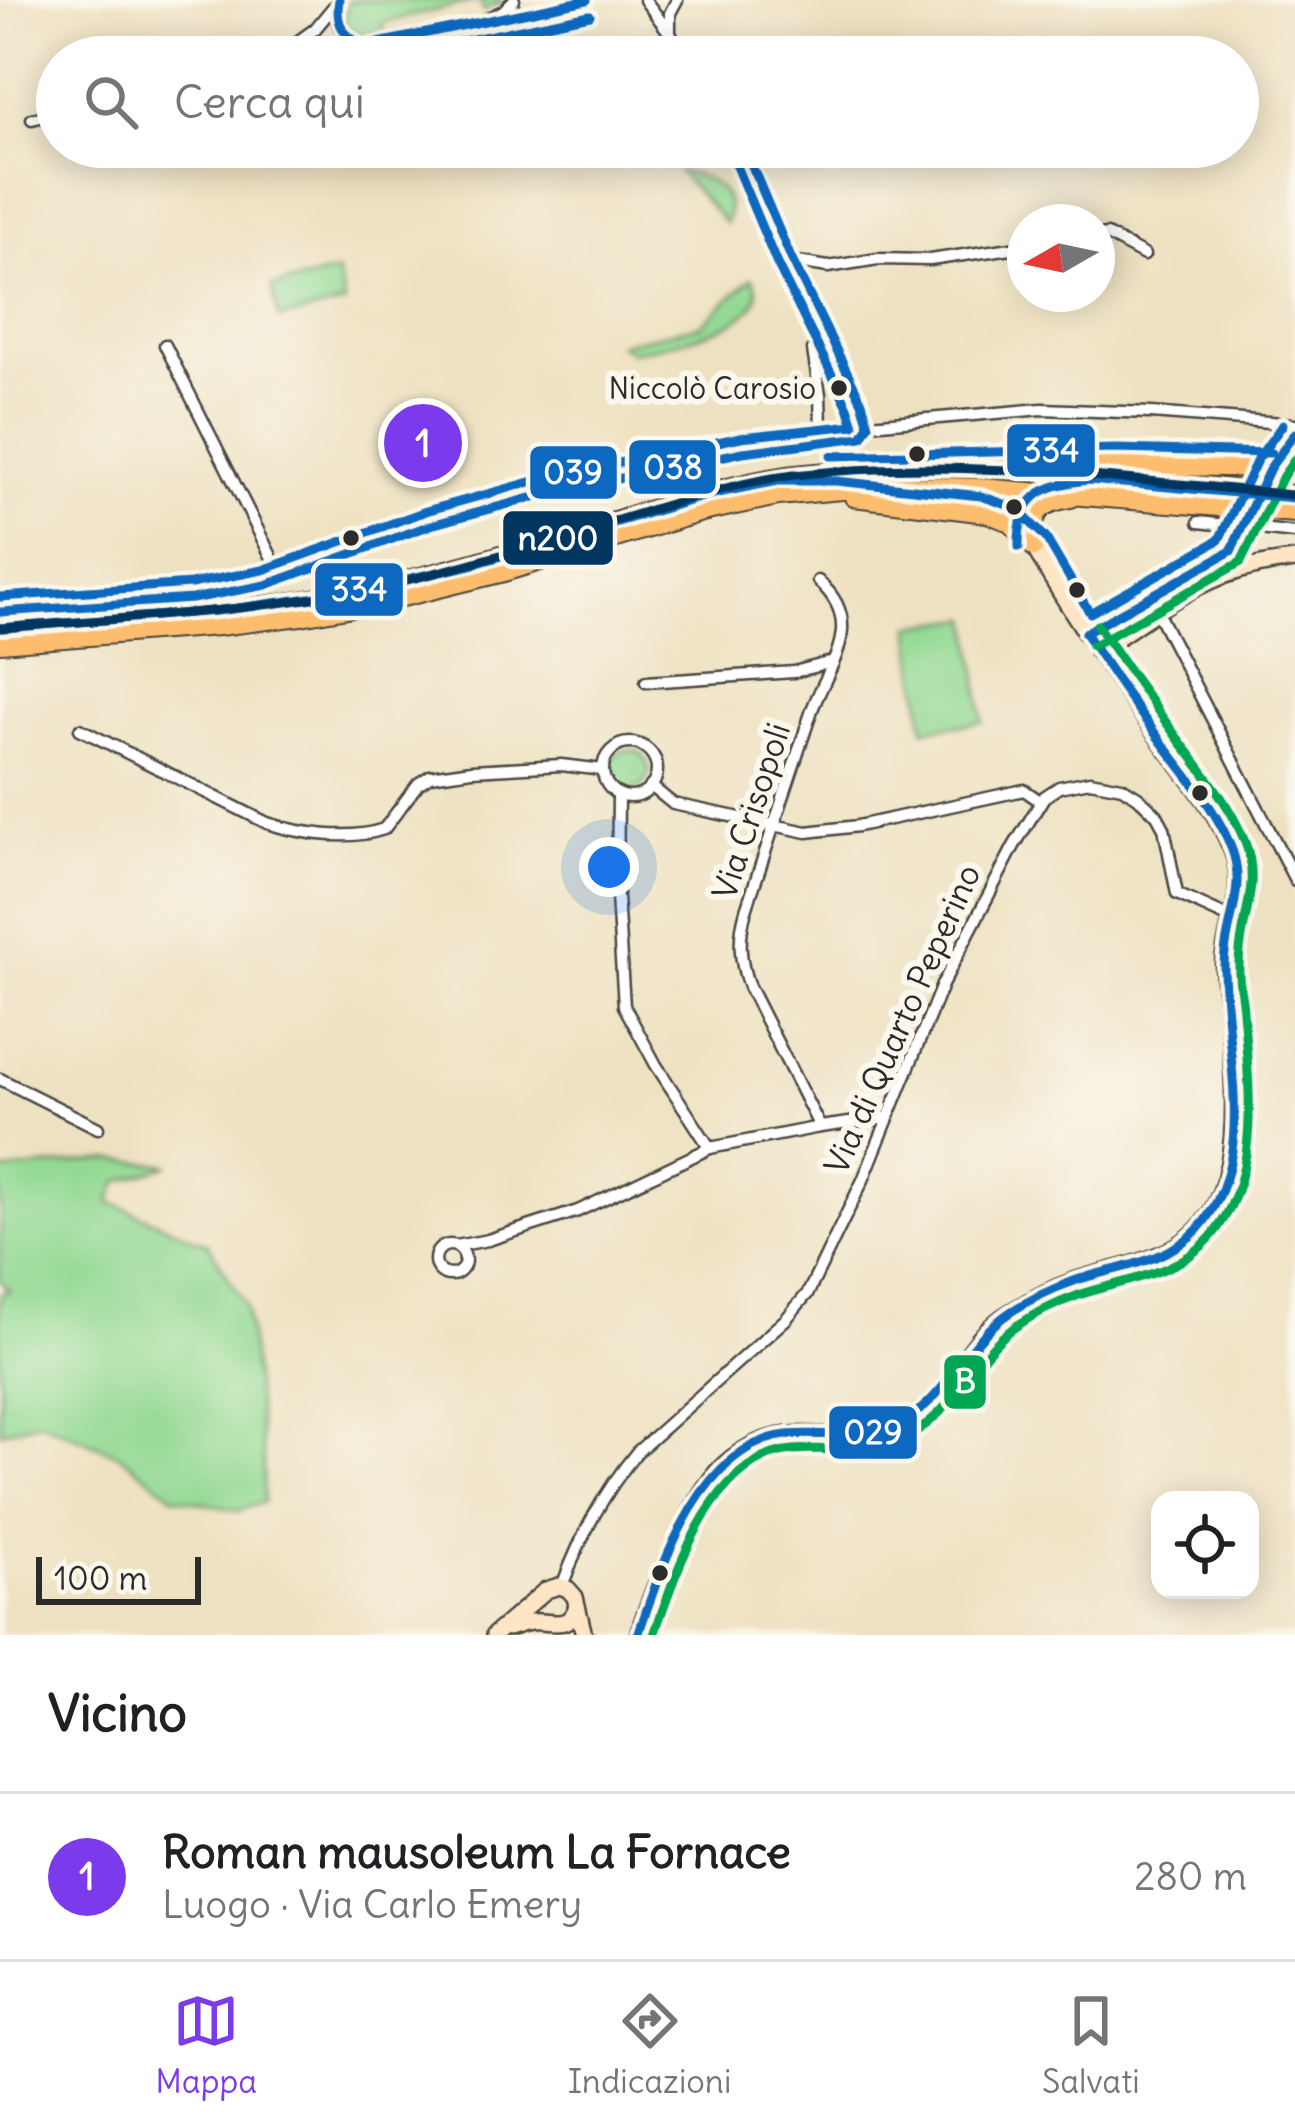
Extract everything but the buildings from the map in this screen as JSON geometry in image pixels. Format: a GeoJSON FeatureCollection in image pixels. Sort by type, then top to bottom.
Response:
{"type":"FeatureCollection","features":[{"type":"Feature","properties":{"kind":"highway"},"geometry":{"type":"LineString","coordinates":[[958,469],[1043,463],[1270,468]]}},
{"type":"Feature","properties":{"kind":"highway"},"geometry":{"type":"LineString","coordinates":[[0,628],[212,610],[385,585],[743,484],[789,476],[873,468],[958,469],[1295,495]]}},
{"type":"Feature","properties":{"kind":"highway"},"geometry":{"type":"LineString","coordinates":[[0,643],[218,626],[382,602],[489,576],[702,512],[778,496],[912,486],[1295,513]]}},
{"type":"Feature","properties":{"kind":"highway"},"geometry":{"type":"LineString","coordinates":[[1034,547],[1033,524],[1039,511],[1058,500],[1088,495]]}},
{"type":"Feature","properties":{"kind":"highway"},"geometry":{"type":"LineString","coordinates":[[778,496],[834,496],[987,513],[1010,522],[1034,547]]}},
{"type":"Feature","properties":{"kind":"street"},"geometry":{"type":"LineString","coordinates":[[339,0],[335,13],[346,36]]}},
{"type":"Feature","properties":{"kind":"street"},"geometry":{"type":"LineString","coordinates":[[305,36],[339,0]]}},
{"type":"Feature","properties":{"kind":"street"},"geometry":{"type":"LineString","coordinates":[[476,24],[514,0]]}},
{"type":"Feature","properties":{"kind":"street"},"geometry":{"type":"LineString","coordinates":[[415,36],[587,0]]}},
{"type":"Feature","properties":{"kind":"street"},"geometry":{"type":"LineString","coordinates":[[645,0],[670,35]]}},
{"type":"Feature","properties":{"kind":"street"},"geometry":{"type":"LineString","coordinates":[[670,35],[670,13],[677,0]]}},
{"type":"Feature","properties":{"kind":"street"},"geometry":{"type":"LineString","coordinates":[[32,118],[36,117]]}},
{"type":"Feature","properties":{"kind":"street"},"geometry":{"type":"LineString","coordinates":[[737,168],[854,425]]}},
{"type":"Feature","properties":{"kind":"street"},"geometry":{"type":"LineString","coordinates":[[1115,239],[1144,255]]}},
{"type":"Feature","properties":{"kind":"street"},"geometry":{"type":"LineString","coordinates":[[777,263],[828,267],[1007,249]]}},
{"type":"Feature","properties":{"kind":"street"},"geometry":{"type":"LineString","coordinates":[[803,318],[818,372],[821,428]]}},
{"type":"Feature","properties":{"kind":"street"},"geometry":{"type":"LineString","coordinates":[[165,345],[276,566]]}},
{"type":"Feature","properties":{"kind":"street"},"geometry":{"type":"LineString","coordinates":[[0,597],[190,584],[276,566],[426,511],[534,481],[741,437],[1027,410],[1120,411],[1295,428],[1270,468],[1232,550],[1085,633]]}},
{"type":"Feature","properties":{"kind":"street"},"geometry":{"type":"LineString","coordinates":[[1270,468],[1295,469]]}},
{"type":"Feature","properties":{"kind":"street"},"geometry":{"type":"LineString","coordinates":[[1199,522],[1295,533]]}},
{"type":"Feature","properties":{"kind":"street"},"geometry":{"type":"LineString","coordinates":[[638,1635],[686,1524],[719,1470],[740,1452],[789,1435],[848,1438],[896,1426],[934,1400],[991,1326],[1005,1315],[1037,1296],[1157,1256],[1186,1240],[1203,1224],[1222,1191],[1231,1151],[1233,1076],[1224,960],[1239,875],[1231,847],[1203,794],[1097,651],[1034,547]]}},
{"type":"Feature","properties":{"kind":"street"},"geometry":{"type":"LineString","coordinates":[[1097,651],[1190,588],[1243,568],[1295,560]]}},
{"type":"Feature","properties":{"kind":"street","name":"Via Crisopoli"},"geometry":{"type":"LineString","coordinates":[[818,581],[843,625],[842,644],[823,681],[740,941],[749,987],[820,1127]]}},
{"type":"Feature","properties":{"kind":"street"},"geometry":{"type":"LineString","coordinates":[[1157,612],[1295,880]]}},
{"type":"Feature","properties":{"kind":"street"},"geometry":{"type":"LineString","coordinates":[[646,682],[794,672],[832,662]]}},
{"type":"Feature","properties":{"kind":"street"},"geometry":{"type":"LineString","coordinates":[[80,729],[267,823],[345,835],[388,826],[418,784],[430,776],[561,765],[603,770]]}},
{"type":"Feature","properties":{"kind":"street"},"geometry":{"type":"LineString","coordinates":[[635,743],[649,750],[657,772],[651,786],[636,796],[618,794],[607,784],[603,770],[613,749],[635,743]]}},
{"type":"Feature","properties":{"kind":"street"},"geometry":{"type":"LineString","coordinates":[[651,786],[673,804],[807,832],[858,826],[1024,790],[1040,801],[1059,787],[1090,781],[1111,784],[1148,805],[1164,828],[1178,896],[1232,920]]}},
{"type":"Feature","properties":{"kind":"street"},"geometry":{"type":"LineString","coordinates":[[618,794],[617,897],[624,1006],[647,1051],[710,1148]]}},
{"type":"Feature","properties":{"kind":"street","name":"Via di Quarto Peperino"},"geometry":{"type":"LineString","coordinates":[[562,1586],[601,1499],[627,1464],[786,1319],[808,1293],[863,1180],[942,986],[1040,801]]}},
{"type":"Feature","properties":{"kind":"street"},"geometry":{"type":"LineString","coordinates":[[0,1078],[98,1128]]}},
{"type":"Feature","properties":{"kind":"street"},"geometry":{"type":"LineString","coordinates":[[459,1249],[578,1211],[710,1148],[886,1118]]}},
{"type":"Feature","properties":{"kind":"street"},"geometry":{"type":"LineString","coordinates":[[497,1633],[546,1590],[562,1586],[577,1603],[581,1635]]}},
{"type":"Feature","properties":{"kind":"street"},"geometry":{"type":"LineString","coordinates":[[541,1597],[541,1613],[581,1635]]}},
{"type":"Feature","properties":{"kind":"street"},"geometry":{"type":"LineString","coordinates":[[497,1633],[523,1623],[556,1623],[573,1616],[577,1603]]}},
{"type":"Feature","properties":{"kind":"green space"},"geometry":{"type":"Polygon","coordinates":[[[349,0],[479,0],[382,23],[384,32],[368,36],[349,28],[344,18],[349,0]]]}},
{"type":"Feature","properties":{"kind":"green space"},"geometry":{"type":"Polygon","coordinates":[[[479,0],[505,0],[484,11],[479,0]]]}},
{"type":"Feature","properties":{"kind":"green space"},"geometry":{"type":"Polygon","coordinates":[[[679,172],[699,176],[717,187],[727,203],[725,223],[679,172]]]}},
{"type":"Feature","properties":{"kind":"green space"},"geometry":{"type":"Polygon","coordinates":[[[337,272],[345,304],[279,319],[272,287],[337,272]]]}},
{"type":"Feature","properties":{"kind":"green space"},"geometry":{"type":"Polygon","coordinates":[[[752,278],[757,295],[750,309],[735,321],[689,339],[631,352],[619,344],[701,325],[752,278]]]}},
{"type":"Feature","properties":{"kind":"green space"},"geometry":{"type":"Polygon","coordinates":[[[970,618],[983,722],[924,729],[911,626],[970,618]]]}},
{"type":"Feature","properties":{"kind":"green space"},"geometry":{"type":"Polygon","coordinates":[[[629,750],[643,756],[649,770],[643,784],[629,790],[615,784],[609,770],[615,756],[629,750]]]}},
{"type":"Feature","properties":{"kind":"green space"},"geometry":{"type":"Polygon","coordinates":[[[110,1159],[169,1165],[118,1182],[110,1202],[208,1244],[246,1306],[264,1502],[238,1511],[173,1496],[120,1455],[40,1421],[0,1432],[0,1294],[9,1291],[0,1280],[0,1172],[110,1159]]]}},
{"type":"Feature","properties":{"kind":"transit line","name":"039"},"geometry":{"type":"LineString","coordinates":[[339,0],[338,15],[349,36]]}},
{"type":"Feature","properties":{"kind":"transit line","name":"039"},"geometry":{"type":"LineString","coordinates":[[412,36],[587,0]]}},
{"type":"Feature","properties":{"kind":"transit line","name":"038"},"geometry":{"type":"LineString","coordinates":[[488,36],[590,15]]}},
{"type":"Feature","properties":{"kind":"transit line","name":"039"},"geometry":{"type":"LineString","coordinates":[[0,597],[191,584],[263,570],[426,511],[534,481],[741,437],[854,425],[737,168]]}},
{"type":"Feature","properties":{"kind":"transit line","name":"038"},"geometry":{"type":"LineString","coordinates":[[1,612],[192,599],[266,585],[431,525],[538,496],[743,452],[862,437],[869,425],[862,402],[753,168]]}},
{"type":"Feature","properties":{"kind":"transit line","name":"334"},"geometry":{"type":"LineString","coordinates":[[0,628],[216,611],[339,594],[471,565],[713,494],[778,481],[836,481],[981,496],[1016,508],[1046,538],[1090,613],[1219,540],[1257,460],[1283,424]]}},
{"type":"Feature","properties":{"kind":"transit line","name":"029"},"geometry":{"type":"LineString","coordinates":[[1085,633],[1231,551],[1270,468],[1295,433]]}},
{"type":"Feature","properties":{"kind":"transit line","name":"334"},"geometry":{"type":"LineString","coordinates":[[831,456],[1116,449],[1271,453]]}},
{"type":"Feature","properties":{"kind":"transit line","name":"B"},"geometry":{"type":"LineString","coordinates":[[1092,646],[1241,562],[1295,459]]}},
{"type":"Feature","properties":{"kind":"transit line","name":"n200"},"geometry":{"type":"LineString","coordinates":[[0,628],[209,611],[365,589],[473,563],[718,490],[794,475],[982,469],[1295,495]]}},
{"type":"Feature","properties":{"kind":"transit line","name":"334"},"geometry":{"type":"LineString","coordinates":[[1019,547],[1028,504],[1046,490],[1072,482],[1295,498]]}},
{"type":"Feature","properties":{"kind":"transit line","name":"B"},"geometry":{"type":"LineString","coordinates":[[654,1635],[702,1521],[741,1472],[765,1457],[793,1450],[865,1448],[908,1436],[940,1412],[987,1353],[1015,1327],[1071,1298],[1182,1260],[1210,1238],[1227,1214],[1238,1187],[1249,1129],[1239,972],[1251,889],[1250,858],[1223,800],[1097,625]]}},
{"type":"Feature","properties":{"kind":"transit line","name":"029"},"geometry":{"type":"LineString","coordinates":[[638,1635],[689,1512],[731,1460],[757,1443],[787,1435],[855,1435],[894,1426],[928,1403],[979,1340],[1009,1313],[1065,1284],[1171,1250],[1198,1229],[1217,1201],[1233,1137],[1224,966],[1236,865],[1211,808],[1085,633]]}},
{"type":"Feature","properties":{"kind":"place","name":"Niccolò Carosio"},"geometry":{"type":"Point","coordinates":[839,388]}},
{"type":"Feature","properties":{"kind":"place","name":"Roman mausoleum La Fornace"},"geometry":{"type":"Point","coordinates":[423,443]}}]}
